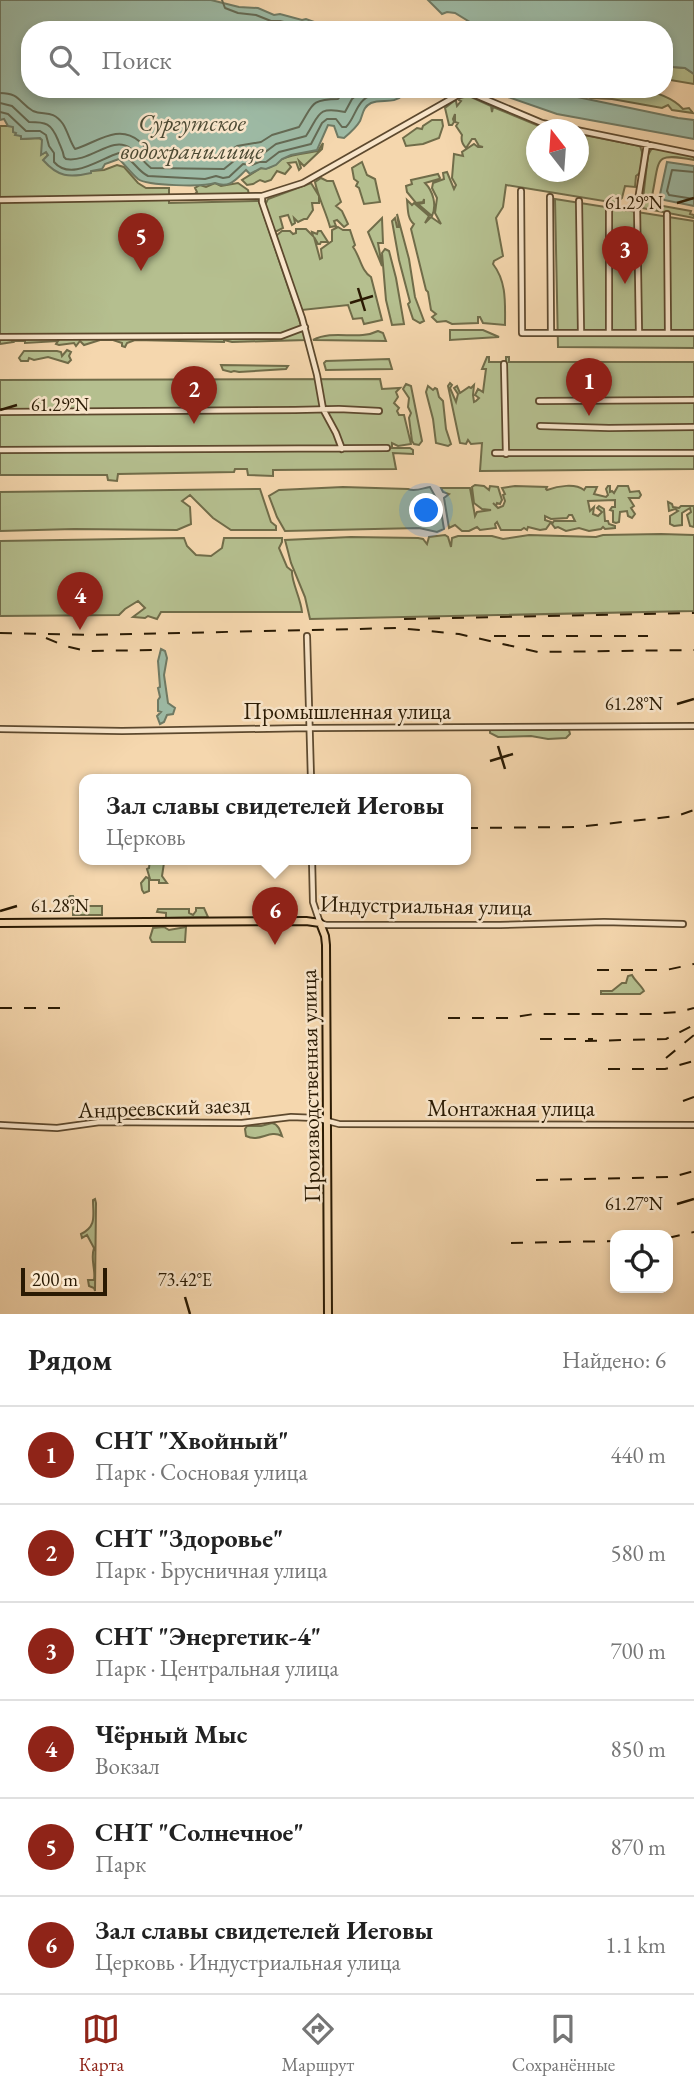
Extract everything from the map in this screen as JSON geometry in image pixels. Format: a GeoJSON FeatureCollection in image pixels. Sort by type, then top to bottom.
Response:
{"type":"FeatureCollection","features":[{"type":"Feature","properties":{"kind":"main road","name":"Индустриальная улица"},"geometry":{"type":"LineString","coordinates":[[0,923],[306,920],[320,923]]}},
{"type":"Feature","properties":{"kind":"main road","name":"Производственная улица"},"geometry":{"type":"LineString","coordinates":[[320,923],[325,936],[328,1314]]}},
{"type":"Feature","properties":{"kind":"street"},"geometry":{"type":"LineString","coordinates":[[0,200],[262,196],[277,193],[303,183],[451,98]]}},
{"type":"Feature","properties":{"kind":"street"},"geometry":{"type":"LineString","coordinates":[[484,98],[541,123],[694,153]]}},
{"type":"Feature","properties":{"kind":"street"},"geometry":{"type":"LineString","coordinates":[[639,332],[637,206],[647,145]]}},
{"type":"Feature","properties":{"kind":"street"},"geometry":{"type":"LineString","coordinates":[[521,191],[522,334],[694,333]]}},
{"type":"Feature","properties":{"kind":"street"},"geometry":{"type":"LineString","coordinates":[[262,196],[305,327],[323,409],[342,449]]}},
{"type":"Feature","properties":{"kind":"street"},"geometry":{"type":"LineString","coordinates":[[550,197],[551,333]]}},
{"type":"Feature","properties":{"kind":"street"},"geometry":{"type":"LineString","coordinates":[[579,201],[581,332]]}},
{"type":"Feature","properties":{"kind":"street"},"geometry":{"type":"LineString","coordinates":[[609,206],[609,332]]}},
{"type":"Feature","properties":{"kind":"street"},"geometry":{"type":"LineString","coordinates":[[667,214],[668,333]]}},
{"type":"Feature","properties":{"kind":"street"},"geometry":{"type":"LineString","coordinates":[[0,337],[281,336],[305,327]]}},
{"type":"Feature","properties":{"kind":"street"},"geometry":{"type":"LineString","coordinates":[[504,364],[506,454]]}},
{"type":"Feature","properties":{"kind":"street"},"geometry":{"type":"LineString","coordinates":[[539,401],[694,400]]}},
{"type":"Feature","properties":{"kind":"street"},"geometry":{"type":"LineString","coordinates":[[0,412],[323,409],[379,411]]}},
{"type":"Feature","properties":{"kind":"street"},"geometry":{"type":"LineString","coordinates":[[540,426],[694,427]]}},
{"type":"Feature","properties":{"kind":"street"},"geometry":{"type":"LineString","coordinates":[[0,450],[387,448]]}},
{"type":"Feature","properties":{"kind":"street"},"geometry":{"type":"LineString","coordinates":[[495,453],[694,453]]}},
{"type":"Feature","properties":{"kind":"street"},"geometry":{"type":"LineString","coordinates":[[307,635],[311,774]]}},
{"type":"Feature","properties":{"kind":"street","name":"Промышленная улица"},"geometry":{"type":"LineString","coordinates":[[0,729],[122,731],[694,726]]}},
{"type":"Feature","properties":{"kind":"street","name":"Производственная улица"},"geometry":{"type":"LineString","coordinates":[[312,865],[314,908],[320,923]]}},
{"type":"Feature","properties":{"kind":"street"},"geometry":{"type":"LineString","coordinates":[[306,920],[312,917],[314,908]]}},
{"type":"Feature","properties":{"kind":"street","name":"Индустриальная улица"},"geometry":{"type":"LineString","coordinates":[[320,923],[330,926],[604,922],[683,924]]}},
{"type":"Feature","properties":{"kind":"street"},"geometry":{"type":"LineString","coordinates":[[325,936],[330,926]]}},
{"type":"Feature","properties":{"kind":"street","name":"Андреевский заезд"},"geometry":{"type":"LineString","coordinates":[[0,1125],[57,1128],[100,1122],[242,1124],[289,1118],[316,1118],[328,1122]]}},
{"type":"Feature","properties":{"kind":"street","name":"Монтажная улица"},"geometry":{"type":"LineString","coordinates":[[328,1122],[406,1125],[694,1125]]}},
{"type":"Feature","properties":{"kind":"shaded area"},"geometry":{"type":"Polygon","coordinates":[[[673,66],[685,68],[694,74],[694,84],[673,80],[673,66]]]}},
{"type":"Feature","properties":{"kind":"shaded area"},"geometry":{"type":"Polygon","coordinates":[[[460,98],[473,98],[491,106],[492,112],[493,107],[526,121],[526,182],[589,182],[589,136],[640,146],[642,152],[641,172],[636,176],[635,187],[625,186],[622,198],[616,203],[506,185],[503,207],[496,218],[503,256],[493,264],[503,286],[505,325],[483,323],[480,317],[478,323],[452,324],[446,321],[437,322],[432,317],[436,314],[431,310],[411,229],[414,224],[408,213],[407,200],[429,216],[425,223],[431,217],[441,224],[435,213],[437,198],[432,188],[433,183],[444,179],[443,173],[447,172],[454,189],[454,154],[463,156],[462,152],[474,144],[483,147],[472,139],[466,148],[456,126],[458,123],[455,122],[455,114],[454,122],[449,125],[445,108],[454,101],[457,106],[460,98]]]}},
{"type":"Feature","properties":{"kind":"shaded area"},"geometry":{"type":"Polygon","coordinates":[[[590,98],[668,98],[683,109],[689,108],[693,113],[672,110],[668,105],[662,108],[590,98]]]}},
{"type":"Feature","properties":{"kind":"shaded area"},"geometry":{"type":"Polygon","coordinates":[[[432,120],[442,120],[439,138],[406,146],[403,138],[417,128],[422,129],[432,120]]]}},
{"type":"Feature","properties":{"kind":"shaded area"},"geometry":{"type":"Polygon","coordinates":[[[0,126],[13,126],[22,139],[42,140],[42,154],[46,152],[48,155],[44,160],[91,171],[117,165],[124,167],[146,188],[169,188],[169,203],[259,201],[306,340],[135,340],[127,343],[125,347],[113,340],[100,340],[84,345],[80,341],[76,346],[74,343],[56,344],[58,341],[12,341],[0,344],[0,126]]]}},
{"type":"Feature","properties":{"kind":"shaded area"},"geometry":{"type":"Polygon","coordinates":[[[323,143],[322,149],[304,166],[299,161],[299,170],[296,162],[288,163],[291,167],[285,174],[277,171],[271,180],[260,180],[247,185],[242,180],[286,157],[318,151],[323,143]]]}},
{"type":"Feature","properties":{"kind":"shaded area"},"geometry":{"type":"Polygon","coordinates":[[[652,148],[694,156],[694,160],[671,157],[661,161],[649,200],[652,204],[691,211],[690,214],[694,215],[694,218],[642,208],[648,155],[652,148]]]}},
{"type":"Feature","properties":{"kind":"shaded area"},"geometry":{"type":"Polygon","coordinates":[[[362,162],[367,175],[375,179],[380,202],[364,204],[352,168],[362,162]]]}},
{"type":"Feature","properties":{"kind":"shaded area"},"geometry":{"type":"Polygon","coordinates":[[[438,174],[439,179],[425,183],[433,198],[432,216],[418,204],[424,203],[424,199],[423,202],[416,203],[407,192],[406,186],[412,184],[411,180],[438,174]]]}},
{"type":"Feature","properties":{"kind":"shaded area"},"geometry":{"type":"Polygon","coordinates":[[[321,178],[333,181],[341,202],[336,206],[342,211],[348,224],[344,227],[337,220],[334,221],[336,226],[330,227],[315,182],[321,178]]]}},
{"type":"Feature","properties":{"kind":"shaded area"},"geometry":{"type":"Polygon","coordinates":[[[215,183],[221,186],[238,183],[248,190],[249,195],[193,196],[197,192],[195,188],[200,185],[206,187],[215,183]]]}},
{"type":"Feature","properties":{"kind":"shaded area"},"geometry":{"type":"Polygon","coordinates":[[[311,183],[319,196],[319,203],[312,203],[313,210],[307,219],[298,222],[294,218],[295,223],[292,225],[288,215],[280,217],[283,228],[275,232],[265,205],[268,199],[311,183]]]}},
{"type":"Feature","properties":{"kind":"shaded area"},"geometry":{"type":"Polygon","coordinates":[[[555,199],[694,221],[694,348],[558,347],[555,199]]]}},
{"type":"Feature","properties":{"kind":"shaded area"},"geometry":{"type":"Polygon","coordinates":[[[397,214],[409,259],[415,297],[424,321],[420,323],[413,319],[408,304],[410,302],[392,221],[395,218],[399,227],[397,214]]]}},
{"type":"Feature","properties":{"kind":"shaded area"},"geometry":{"type":"Polygon","coordinates":[[[382,218],[383,243],[378,243],[382,266],[368,232],[382,218]]]}},
{"type":"Feature","properties":{"kind":"shaded area"},"geometry":{"type":"Polygon","coordinates":[[[338,227],[350,230],[355,245],[353,247],[371,277],[382,320],[364,324],[362,318],[353,319],[348,305],[302,310],[276,240],[277,235],[282,231],[290,231],[293,234],[296,229],[306,229],[313,236],[312,232],[317,234],[321,231],[328,242],[318,244],[314,237],[320,259],[321,249],[332,241],[332,230],[338,227]]]}},
{"type":"Feature","properties":{"kind":"shaded area"},"geometry":{"type":"Polygon","coordinates":[[[385,249],[389,251],[396,278],[404,324],[392,325],[386,300],[382,253],[385,249]]]}},
{"type":"Feature","properties":{"kind":"shaded area"},"geometry":{"type":"Polygon","coordinates":[[[450,330],[483,330],[499,337],[450,340],[450,330]]]}},
{"type":"Feature","properties":{"kind":"shaded area"},"geometry":{"type":"Polygon","coordinates":[[[378,331],[383,333],[386,341],[313,340],[329,335],[362,335],[378,331]]]}},
{"type":"Feature","properties":{"kind":"shaded area"},"geometry":{"type":"Polygon","coordinates":[[[67,350],[71,352],[71,360],[68,363],[48,357],[34,360],[29,358],[28,361],[21,361],[19,358],[24,351],[57,351],[61,352],[62,356],[67,350]]]}},
{"type":"Feature","properties":{"kind":"shaded area"},"geometry":{"type":"Polygon","coordinates":[[[487,357],[489,362],[506,362],[506,357],[509,357],[509,362],[694,362],[694,469],[480,471],[482,443],[471,444],[468,440],[466,444],[460,443],[448,386],[450,383],[452,385],[450,388],[456,402],[458,394],[454,388],[457,386],[460,393],[474,385],[474,402],[476,401],[479,398],[475,395],[478,389],[483,392],[486,369],[482,369],[487,357]]]}},
{"type":"Feature","properties":{"kind":"shaded area"},"geometry":{"type":"Polygon","coordinates":[[[389,359],[392,369],[326,370],[324,363],[326,361],[389,359]]]}},
{"type":"Feature","properties":{"kind":"shaded area"},"geometry":{"type":"Polygon","coordinates":[[[221,365],[288,366],[286,369],[231,372],[223,370],[221,365]]]}},
{"type":"Feature","properties":{"kind":"shaded area"},"geometry":{"type":"Polygon","coordinates":[[[380,379],[382,389],[400,388],[396,392],[398,397],[394,403],[399,408],[399,415],[404,415],[411,444],[398,446],[392,443],[392,448],[413,450],[413,454],[393,453],[396,469],[273,470],[273,476],[248,475],[247,469],[235,469],[234,472],[118,474],[117,481],[108,480],[107,475],[0,475],[0,380],[380,379]]]}},
{"type":"Feature","properties":{"kind":"shaded area"},"geometry":{"type":"Polygon","coordinates":[[[406,384],[411,386],[422,441],[419,445],[412,441],[409,398],[403,389],[406,384]]]}},
{"type":"Feature","properties":{"kind":"shaded area"},"geometry":{"type":"Polygon","coordinates":[[[428,386],[433,390],[437,389],[443,401],[446,429],[451,444],[448,446],[436,443],[426,392],[428,386]]]}},
{"type":"Feature","properties":{"kind":"shaded area"},"geometry":{"type":"Polygon","coordinates":[[[475,485],[489,490],[490,486],[498,487],[502,500],[500,504],[497,503],[498,508],[503,506],[505,501],[502,488],[515,486],[547,487],[547,490],[566,486],[576,486],[584,490],[586,487],[597,487],[594,494],[606,497],[608,486],[610,492],[614,493],[618,486],[628,486],[630,492],[639,491],[641,495],[639,498],[629,498],[634,506],[631,508],[635,514],[632,518],[627,511],[620,512],[619,522],[616,523],[613,522],[613,511],[610,510],[615,507],[615,500],[588,501],[590,511],[594,507],[593,514],[598,516],[602,512],[597,508],[599,506],[604,509],[605,521],[615,528],[603,527],[589,531],[579,528],[566,531],[555,528],[552,524],[554,521],[575,521],[572,515],[569,515],[567,518],[551,519],[545,516],[545,520],[551,522],[546,529],[540,530],[528,527],[527,530],[501,530],[497,522],[496,528],[480,530],[477,527],[462,531],[455,525],[449,528],[444,498],[449,494],[441,488],[470,488],[475,516],[477,512],[491,510],[482,509],[474,503],[472,487],[475,485]]]}},
{"type":"Feature","properties":{"kind":"shaded area"},"geometry":{"type":"Polygon","coordinates":[[[343,487],[413,490],[430,487],[440,505],[444,529],[437,532],[419,528],[285,531],[269,496],[279,490],[343,487]]]}},
{"type":"Feature","properties":{"kind":"shaded area"},"geometry":{"type":"Polygon","coordinates":[[[260,489],[276,530],[231,530],[213,518],[190,495],[182,501],[190,507],[191,524],[177,530],[0,531],[0,492],[260,489]]]}},
{"type":"Feature","properties":{"kind":"shaded area"},"geometry":{"type":"Polygon","coordinates":[[[668,502],[679,508],[694,506],[694,527],[690,526],[687,515],[691,512],[690,508],[682,513],[682,525],[670,524],[670,516],[678,511],[669,511],[668,502]]]}},
{"type":"Feature","properties":{"kind":"shaded area"},"geometry":{"type":"Polygon","coordinates":[[[445,535],[451,547],[452,538],[458,536],[492,536],[503,539],[529,535],[596,537],[694,535],[694,611],[310,619],[285,540],[418,538],[427,544],[429,537],[445,535]]]}},
{"type":"Feature","properties":{"kind":"shaded area"},"geometry":{"type":"Polygon","coordinates":[[[184,538],[187,546],[196,555],[211,556],[222,548],[224,538],[282,538],[279,548],[287,567],[292,571],[302,612],[161,612],[157,619],[148,616],[133,617],[145,608],[138,601],[119,615],[0,616],[0,541],[184,538]]]}},
{"type":"Feature","properties":{"kind":"shaded area"},"geometry":{"type":"Polygon","coordinates":[[[490,730],[569,730],[570,734],[566,738],[548,739],[531,736],[498,737],[490,733],[490,730]]]}},
{"type":"Feature","properties":{"kind":"shaded area"},"geometry":{"type":"Polygon","coordinates":[[[149,865],[164,865],[162,876],[167,883],[149,880],[149,891],[144,893],[141,883],[146,877],[150,879],[149,865]]]}},
{"type":"Feature","properties":{"kind":"shaded area"},"geometry":{"type":"Polygon","coordinates":[[[73,896],[75,902],[102,906],[102,915],[73,915],[73,904],[68,898],[73,896]]]}},
{"type":"Feature","properties":{"kind":"shaded area"},"geometry":{"type":"Polygon","coordinates":[[[196,908],[204,908],[208,917],[166,918],[166,913],[157,912],[158,909],[189,909],[189,913],[193,915],[196,908]]]}},
{"type":"Feature","properties":{"kind":"shaded area"},"geometry":{"type":"Polygon","coordinates":[[[164,927],[169,930],[186,927],[185,942],[152,942],[150,938],[153,928],[164,927]]]}},
{"type":"Feature","properties":{"kind":"shaded area"},"geometry":{"type":"Polygon","coordinates":[[[632,975],[644,991],[640,994],[601,994],[601,991],[612,991],[626,983],[628,976],[632,975]]]}},
{"type":"Feature","properties":{"kind":"shaded area"},"geometry":{"type":"Polygon","coordinates":[[[272,1123],[277,1126],[282,1136],[246,1136],[247,1126],[272,1123]]]}},
{"type":"Feature","properties":{"kind":"shaded area"},"geometry":{"type":"Polygon","coordinates":[[[95,1199],[95,1291],[89,1286],[88,1280],[94,1280],[94,1248],[87,1235],[82,1238],[81,1234],[92,1224],[95,1199]]]}},
{"type":"Feature","properties":{"kind":"water","name":"Сургутское водохранилище"},"geometry":{"type":"Polygon","coordinates":[[[0,0],[211,0],[312,21],[21,21],[21,98],[399,98],[368,105],[357,126],[344,138],[338,137],[334,126],[328,125],[317,150],[291,155],[276,165],[250,174],[246,170],[236,180],[225,185],[176,185],[143,181],[135,177],[119,159],[91,173],[64,175],[43,160],[48,155],[46,152],[41,155],[40,138],[21,139],[21,136],[13,132],[13,127],[8,126],[4,119],[0,120],[0,0]]]}},
{"type":"Feature","properties":{"kind":"water"},"geometry":{"type":"Polygon","coordinates":[[[428,0],[694,0],[694,74],[685,68],[673,67],[673,21],[468,21],[455,13],[442,14],[428,0]]]}},
{"type":"Feature","properties":{"kind":"water"},"geometry":{"type":"Polygon","coordinates":[[[511,98],[582,98],[694,120],[694,139],[589,119],[557,114],[511,98]]]}},
{"type":"Feature","properties":{"kind":"water"},"geometry":{"type":"Polygon","coordinates":[[[667,162],[694,166],[694,206],[659,199],[667,162]]]}},
{"type":"Feature","properties":{"kind":"water"},"geometry":{"type":"Polygon","coordinates":[[[161,649],[165,651],[167,658],[164,675],[168,703],[175,708],[173,714],[167,715],[160,724],[157,716],[161,712],[158,711],[158,661],[161,649]]]}},
{"type":"Feature","properties":{"kind":"railway"},"geometry":{"type":"LineString","coordinates":[[404,619],[694,613]]}},
{"type":"Feature","properties":{"kind":"railway"},"geometry":{"type":"LineString","coordinates":[[0,633],[90,635],[399,628],[459,634],[538,652],[694,650]]}},
{"type":"Feature","properties":{"kind":"railway"},"geometry":{"type":"LineString","coordinates":[[494,636],[648,636]]}},
{"type":"Feature","properties":{"kind":"railway"},"geometry":{"type":"LineString","coordinates":[[46,638],[86,651],[155,650]]}},
{"type":"Feature","properties":{"kind":"railway"},"geometry":{"type":"LineString","coordinates":[[471,828],[577,827],[677,816],[694,810]]}},
{"type":"Feature","properties":{"kind":"railway"},"geometry":{"type":"LineString","coordinates":[[597,970],[666,970],[694,964]]}},
{"type":"Feature","properties":{"kind":"railway"},"geometry":{"type":"LineString","coordinates":[[0,1008],[64,1008]]}},
{"type":"Feature","properties":{"kind":"railway"},"geometry":{"type":"LineString","coordinates":[[448,1018],[509,1018],[534,1014],[652,1014],[694,1008]]}},
{"type":"Feature","properties":{"kind":"railway"},"geometry":{"type":"LineString","coordinates":[[585,1041],[666,1039],[694,1025]]}},
{"type":"Feature","properties":{"kind":"railway"},"geometry":{"type":"LineString","coordinates":[[666,1058],[694,1035]]}},
{"type":"Feature","properties":{"kind":"railway"},"geometry":{"type":"LineString","coordinates":[[540,1039],[593,1039]]}},
{"type":"Feature","properties":{"kind":"railway"},"geometry":{"type":"LineString","coordinates":[[608,1069],[665,1069],[694,1061]]}},
{"type":"Feature","properties":{"kind":"railway"},"geometry":{"type":"LineString","coordinates":[[683,1101],[694,1097]]}},
{"type":"Feature","properties":{"kind":"railway"},"geometry":{"type":"LineString","coordinates":[[536,1180],[673,1177],[694,1171]]}},
{"type":"Feature","properties":{"kind":"railway"},"geometry":{"type":"LineString","coordinates":[[673,1237],[694,1232]]}},
{"type":"Feature","properties":{"kind":"railway"},"geometry":{"type":"LineString","coordinates":[[511,1243],[610,1241]]}},
{"type":"Feature","properties":{"kind":"place","name":"СНТ \"Солнечное\""},"geometry":{"type":"Point","coordinates":[141,271]}},
{"type":"Feature","properties":{"kind":"place","name":"СНТ \"Энергетик-4\""},"geometry":{"type":"Point","coordinates":[625,284]}},
{"type":"Feature","properties":{"kind":"place","name":"СНТ \"Хвойный\""},"geometry":{"type":"Point","coordinates":[589,416]}},
{"type":"Feature","properties":{"kind":"place","name":"СНТ \"Здоровье\""},"geometry":{"type":"Point","coordinates":[194,424]}},
{"type":"Feature","properties":{"kind":"place","name":"Чёрный Мыс"},"geometry":{"type":"Point","coordinates":[80,630]}},
{"type":"Feature","properties":{"kind":"place","name":"Зал славы свидетелей Иеговы"},"geometry":{"type":"Point","coordinates":[275,945]}}]}
